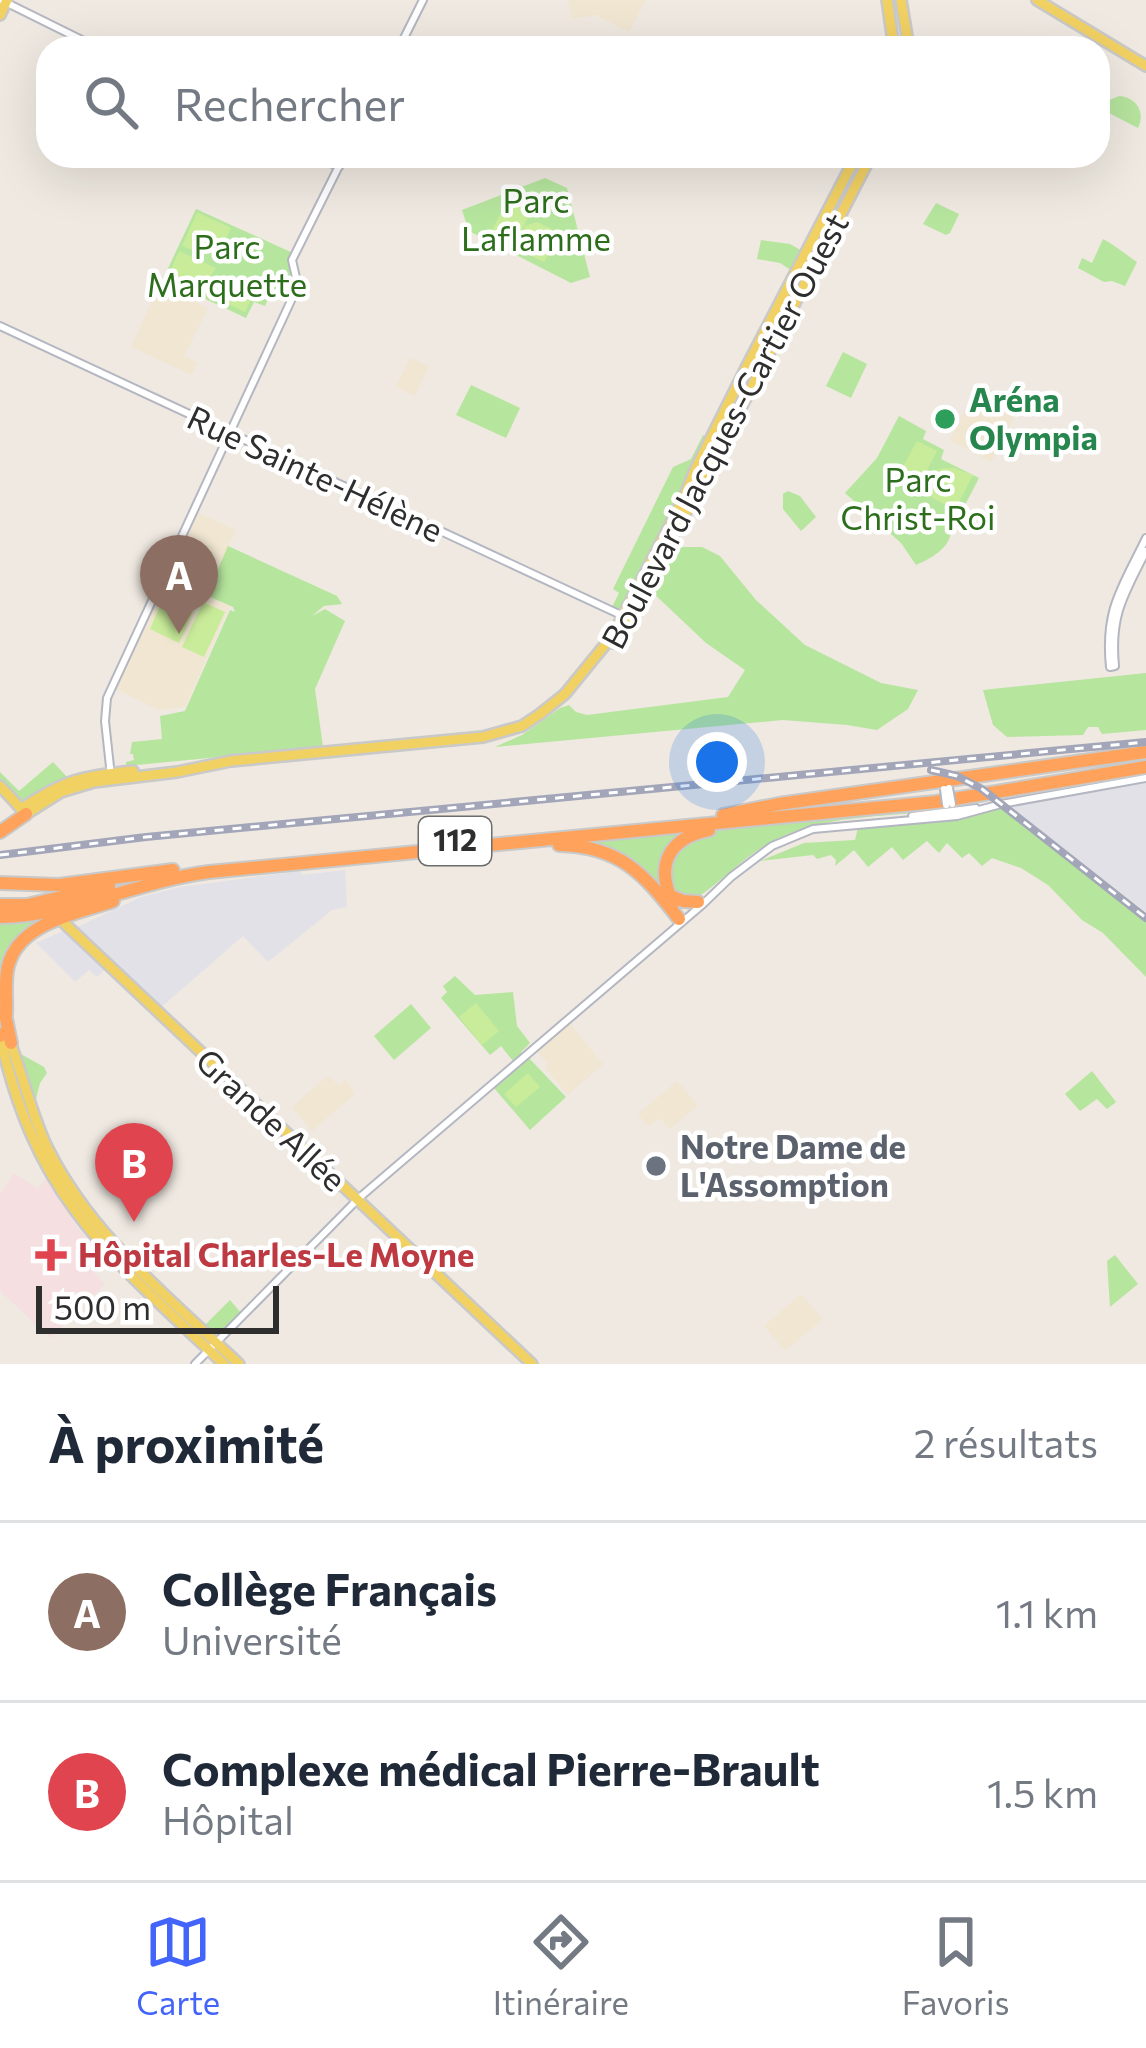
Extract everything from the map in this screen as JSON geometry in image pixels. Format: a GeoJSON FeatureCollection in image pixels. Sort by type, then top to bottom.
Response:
{"type":"FeatureCollection","features":[{"type":"Feature","properties":{"kind":"highway"},"geometry":{"type":"LineString","coordinates":[[722,816],[779,804],[1146,760]]}},
{"type":"Feature","properties":{"kind":"highway","name":"112"},"geometry":{"type":"LineString","coordinates":[[0,917],[40,914],[222,863],[972,790],[1146,760]]}},
{"type":"Feature","properties":{"kind":"highway","name":"112"},"geometry":{"type":"LineString","coordinates":[[173,874],[936,802],[1146,760]]}},
{"type":"Feature","properties":{"kind":"highway"},"geometry":{"type":"LineString","coordinates":[[0,828],[24,812]]}},
{"type":"Feature","properties":{"kind":"highway"},"geometry":{"type":"LineString","coordinates":[[682,919],[664,880],[671,851],[698,832],[775,818]]}},
{"type":"Feature","properties":{"kind":"highway"},"geometry":{"type":"LineString","coordinates":[[523,842],[613,854],[638,871],[682,919]]}},
{"type":"Feature","properties":{"kind":"highway"},"geometry":{"type":"LineString","coordinates":[[0,884],[56,885],[173,874]]}},
{"type":"Feature","properties":{"kind":"highway"},"geometry":{"type":"LineString","coordinates":[[0,905],[27,905],[173,874]]}},
{"type":"Feature","properties":{"kind":"highway"},"geometry":{"type":"LineString","coordinates":[[3,1037],[7,972],[17,946],[37,928],[173,874]]}},
{"type":"Feature","properties":{"kind":"highway"},"geometry":{"type":"LineString","coordinates":[[669,895],[698,902]]}},
{"type":"Feature","properties":{"kind":"highway"},"geometry":{"type":"LineString","coordinates":[[65,924],[84,912]]}},
{"type":"Feature","properties":{"kind":"highway"},"geometry":{"type":"LineString","coordinates":[[0,990],[6,1015]]}},
{"type":"Feature","properties":{"kind":"main road"},"geometry":{"type":"LineString","coordinates":[[887,0],[892,36]]}},
{"type":"Feature","properties":{"kind":"main road"},"geometry":{"type":"LineString","coordinates":[[901,0],[907,36]]}},
{"type":"Feature","properties":{"kind":"main road"},"geometry":{"type":"LineString","coordinates":[[1036,0],[1098,36]]}},
{"type":"Feature","properties":{"kind":"main road"},"geometry":{"type":"LineString","coordinates":[[1048,0],[1103,36]]}},
{"type":"Feature","properties":{"kind":"main road"},"geometry":{"type":"LineString","coordinates":[[0,15],[4,1]]}},
{"type":"Feature","properties":{"kind":"main road"},"geometry":{"type":"LineString","coordinates":[[1110,40],[1146,64]]}},
{"type":"Feature","properties":{"kind":"main road"},"geometry":{"type":"LineString","coordinates":[[1110,43],[1146,64]]}},
{"type":"Feature","properties":{"kind":"main road","name":"Boulevard Jacques-Cartier Ouest"},"geometry":{"type":"LineString","coordinates":[[627,618],[748,364],[850,168]]}},
{"type":"Feature","properties":{"kind":"main road","name":"Boulevard Jacques-Cartier Ouest"},"geometry":{"type":"LineString","coordinates":[[24,812],[64,783],[83,777],[483,737],[522,726],[572,691],[594,669],[627,618],[865,168]]}},
{"type":"Feature","properties":{"kind":"main road"},"geometry":{"type":"LineString","coordinates":[[0,787],[24,812]]}},
{"type":"Feature","properties":{"kind":"main road","name":"Grande Allée"},"geometry":{"type":"LineString","coordinates":[[65,924],[532,1364]]}},
{"type":"Feature","properties":{"kind":"main road"},"geometry":{"type":"LineString","coordinates":[[3,1037],[35,1121],[75,1196],[120,1252],[213,1347],[238,1364]]}},
{"type":"Feature","properties":{"kind":"main road"},"geometry":{"type":"LineString","coordinates":[[213,1347],[224,1364]]}},
{"type":"Feature","properties":{"kind":"street"},"geometry":{"type":"LineString","coordinates":[[405,36],[423,0]]}},
{"type":"Feature","properties":{"kind":"street"},"geometry":{"type":"LineString","coordinates":[[4,1],[74,36]]}},
{"type":"Feature","properties":{"kind":"street"},"geometry":{"type":"LineString","coordinates":[[111,776],[106,700],[295,292],[292,260],[338,168]]}},
{"type":"Feature","properties":{"kind":"street","name":"Rue Sainte-Hélène"},"geometry":{"type":"LineString","coordinates":[[0,326],[627,618]]}},
{"type":"Feature","properties":{"kind":"street"},"geometry":{"type":"LineString","coordinates":[[1146,538],[1110,614],[1110,667],[1115,666],[1116,614],[1146,551]]}},
{"type":"Feature","properties":{"kind":"street"},"geometry":{"type":"LineString","coordinates":[[195,1364],[357,1199],[762,852],[792,836],[830,826],[986,807],[1146,778]]}},
{"type":"Feature","properties":{"kind":"street"},"geometry":{"type":"LineString","coordinates":[[946,785],[949,811]]}},
{"type":"Feature","properties":{"kind":"street"},"geometry":{"type":"LineString","coordinates":[[682,919],[730,878]]}},
{"type":"Feature","properties":{"kind":"shaded area"},"geometry":{"type":"Polygon","coordinates":[[[568,0],[646,0],[629,32],[596,15],[572,19],[568,0]]]}},
{"type":"Feature","properties":{"kind":"shaded area"},"geometry":{"type":"Polygon","coordinates":[[[159,285],[208,308],[184,356],[197,363],[192,375],[131,347],[159,285]]]}},
{"type":"Feature","properties":{"kind":"shaded area"},"geometry":{"type":"Polygon","coordinates":[[[410,358],[429,366],[415,396],[396,387],[410,358]]]}},
{"type":"Feature","properties":{"kind":"shaded area"},"geometry":{"type":"Polygon","coordinates":[[[978,384],[1021,405],[991,462],[950,440],[978,384]]]}},
{"type":"Feature","properties":{"kind":"shaded area"},"geometry":{"type":"Polygon","coordinates":[[[197,512],[236,530],[206,594],[230,606],[185,707],[159,710],[117,687],[197,512]]]}},
{"type":"Feature","properties":{"kind":"shaded area"},"geometry":{"type":"Polygon","coordinates":[[[1146,780],[1146,912],[1006,804],[1146,780]]]}},
{"type":"Feature","properties":{"kind":"shaded area"},"geometry":{"type":"Polygon","coordinates":[[[345,870],[347,907],[332,910],[268,962],[243,936],[158,1010],[75,928],[141,897],[180,887],[345,870]]]}},
{"type":"Feature","properties":{"kind":"shaded area"},"geometry":{"type":"Polygon","coordinates":[[[65,930],[109,965],[97,977],[89,970],[75,982],[36,943],[65,930]]]}},
{"type":"Feature","properties":{"kind":"shaded area"},"geometry":{"type":"Polygon","coordinates":[[[570,1024],[603,1064],[568,1095],[538,1052],[570,1024]]]}},
{"type":"Feature","properties":{"kind":"shaded area"},"geometry":{"type":"Polygon","coordinates":[[[327,1076],[339,1085],[346,1080],[355,1094],[312,1131],[292,1107],[327,1076]]]}},
{"type":"Feature","properties":{"kind":"shaded area"},"geometry":{"type":"Polygon","coordinates":[[[677,1081],[698,1105],[670,1129],[660,1118],[648,1126],[638,1114],[677,1081]]]}},
{"type":"Feature","properties":{"kind":"shaded area","name":"Hôpital Charles-Le Moyne"},"geometry":{"type":"Polygon","coordinates":[[[14,1173],[38,1189],[46,1179],[77,1227],[107,1261],[94,1273],[105,1284],[51,1338],[0,1291],[0,1194],[14,1173]]]}},
{"type":"Feature","properties":{"kind":"shaded area"},"geometry":{"type":"Polygon","coordinates":[[[801,1294],[823,1319],[785,1351],[764,1326],[801,1294]]]}},
{"type":"Feature","properties":{"kind":"green space"},"geometry":{"type":"Polygon","coordinates":[[[1119,96],[1138,106],[1138,128],[1110,114],[1110,100],[1119,96]]]}},
{"type":"Feature","properties":{"kind":"green space","name":"Parc Laflamme"},"geometry":{"type":"Polygon","coordinates":[[[545,178],[567,188],[590,277],[571,283],[469,231],[462,210],[545,178]]]}},
{"type":"Feature","properties":{"kind":"green space"},"geometry":{"type":"Polygon","coordinates":[[[512,191],[535,203],[516,242],[525,226],[537,222],[561,233],[544,262],[489,236],[512,191]]]}},
{"type":"Feature","properties":{"kind":"green space"},"geometry":{"type":"Polygon","coordinates":[[[936,203],[959,214],[946,235],[923,224],[936,203]]]}},
{"type":"Feature","properties":{"kind":"green space","name":"Parc Marquette"},"geometry":{"type":"Polygon","coordinates":[[[196,209],[295,254],[292,299],[272,289],[265,306],[254,302],[246,318],[163,279],[196,209]]]}},
{"type":"Feature","properties":{"kind":"green space"},"geometry":{"type":"Polygon","coordinates":[[[197,212],[231,228],[212,252],[182,246],[197,212]]]}},
{"type":"Feature","properties":{"kind":"green space"},"geometry":{"type":"Polygon","coordinates":[[[1103,239],[1137,262],[1125,286],[1104,282],[1078,268],[1082,258],[1092,263],[1103,239]]]}},
{"type":"Feature","properties":{"kind":"green space"},"geometry":{"type":"Polygon","coordinates":[[[761,240],[790,244],[804,252],[794,272],[780,263],[757,259],[761,240]]]}},
{"type":"Feature","properties":{"kind":"green space"},"geometry":{"type":"Polygon","coordinates":[[[179,251],[216,268],[195,291],[167,278],[179,251]]]}},
{"type":"Feature","properties":{"kind":"green space"},"geometry":{"type":"Polygon","coordinates":[[[809,254],[814,258],[723,434],[718,431],[809,254]]]}},
{"type":"Feature","properties":{"kind":"green space"},"geometry":{"type":"Polygon","coordinates":[[[244,279],[258,285],[245,312],[217,299],[222,286],[244,279]]]}},
{"type":"Feature","properties":{"kind":"green space"},"geometry":{"type":"Polygon","coordinates":[[[843,352],[867,364],[851,398],[826,386],[843,352]]]}},
{"type":"Feature","properties":{"kind":"green space"},"geometry":{"type":"Polygon","coordinates":[[[471,385],[520,408],[506,438],[456,415],[471,385]]]}},
{"type":"Feature","properties":{"kind":"green space","name":"Parc Christ-Roi"},"geometry":{"type":"Polygon","coordinates":[[[899,416],[926,431],[923,439],[944,450],[941,459],[979,478],[947,543],[916,565],[901,543],[845,493],[877,458],[899,416]]]}},
{"type":"Feature","properties":{"kind":"green space"},"geometry":{"type":"Polygon","coordinates":[[[703,435],[709,438],[624,611],[611,609],[619,593],[613,589],[673,467],[691,459],[703,435]]]}},
{"type":"Feature","properties":{"kind":"green space"},"geometry":{"type":"Polygon","coordinates":[[[917,441],[937,451],[916,491],[895,481],[917,441]]]}},
{"type":"Feature","properties":{"kind":"green space"},"geometry":{"type":"Polygon","coordinates":[[[942,468],[973,475],[955,510],[920,491],[931,474],[942,468]]]}},
{"type":"Feature","properties":{"kind":"green space"},"geometry":{"type":"Polygon","coordinates":[[[783,494],[800,496],[816,517],[801,531],[783,509],[783,494]]]}},
{"type":"Feature","properties":{"kind":"green space"},"geometry":{"type":"Polygon","coordinates":[[[228,546],[337,596],[342,604],[324,606],[312,616],[325,609],[345,621],[315,689],[323,747],[126,766],[134,760],[132,742],[162,739],[160,716],[185,711],[230,610],[235,612],[206,595],[210,586],[206,584],[214,578],[228,546]]]}},
{"type":"Feature","properties":{"kind":"green space"},"geometry":{"type":"Polygon","coordinates":[[[679,547],[702,547],[720,556],[756,600],[805,645],[881,683],[918,690],[908,709],[877,730],[783,720],[495,747],[569,705],[587,715],[728,697],[745,670],[706,643],[650,590],[667,557],[679,547]]]}},
{"type":"Feature","properties":{"kind":"green space"},"geometry":{"type":"Polygon","coordinates":[[[170,583],[200,597],[179,643],[150,629],[170,583]]]}},
{"type":"Feature","properties":{"kind":"green space"},"geometry":{"type":"Polygon","coordinates":[[[203,602],[225,612],[204,657],[182,647],[203,602]]]}},
{"type":"Feature","properties":{"kind":"green space"},"geometry":{"type":"Polygon","coordinates":[[[1146,673],[1146,730],[1102,734],[1098,727],[1088,727],[1083,735],[1007,737],[993,725],[983,690],[1146,673]]]}},
{"type":"Feature","properties":{"kind":"green space"},"geometry":{"type":"Polygon","coordinates":[[[53,762],[68,778],[24,803],[0,782],[0,772],[19,791],[53,762]]]}},
{"type":"Feature","properties":{"kind":"green space"},"geometry":{"type":"Polygon","coordinates":[[[942,805],[937,811],[852,819],[790,833],[761,848],[695,899],[668,887],[673,852],[695,835],[942,805]]]}},
{"type":"Feature","properties":{"kind":"green space"},"geometry":{"type":"Polygon","coordinates":[[[1000,806],[1146,920],[1146,977],[1048,885],[992,858],[982,866],[969,853],[962,858],[947,843],[939,853],[927,841],[903,860],[892,847],[868,867],[854,850],[835,866],[831,855],[760,861],[804,843],[855,840],[858,827],[1000,806]]]}},
{"type":"Feature","properties":{"kind":"green space"},"geometry":{"type":"Polygon","coordinates":[[[697,829],[672,848],[665,892],[642,874],[565,844],[697,829]]]}},
{"type":"Feature","properties":{"kind":"green space"},"geometry":{"type":"Polygon","coordinates":[[[55,914],[15,946],[4,995],[0,921],[55,914]]]}},
{"type":"Feature","properties":{"kind":"green space"},"geometry":{"type":"Polygon","coordinates":[[[455,976],[475,995],[513,992],[517,1026],[530,1043],[523,1054],[513,1061],[501,1046],[490,1055],[441,998],[447,992],[443,986],[455,976]]]}},
{"type":"Feature","properties":{"kind":"green space"},"geometry":{"type":"Polygon","coordinates":[[[476,1003],[499,1031],[482,1045],[459,1017],[476,1003]]]}},
{"type":"Feature","properties":{"kind":"green space"},"geometry":{"type":"Polygon","coordinates":[[[411,1004],[431,1028],[394,1060],[374,1036],[411,1004]]]}},
{"type":"Feature","properties":{"kind":"green space"},"geometry":{"type":"Polygon","coordinates":[[[19,1053],[47,1073],[34,1107],[19,1053]]]}},
{"type":"Feature","properties":{"kind":"green space"},"geometry":{"type":"Polygon","coordinates":[[[529,1058],[566,1097],[530,1130],[494,1088],[494,1083],[529,1058]]]}},
{"type":"Feature","properties":{"kind":"green space"},"geometry":{"type":"Polygon","coordinates":[[[1092,1071],[1116,1102],[1107,1109],[1097,1099],[1080,1111],[1065,1094],[1092,1071]]]}},
{"type":"Feature","properties":{"kind":"green space"},"geometry":{"type":"Polygon","coordinates":[[[528,1073],[540,1087],[516,1107],[504,1094],[528,1073]]]}},
{"type":"Feature","properties":{"kind":"green space"},"geometry":{"type":"Polygon","coordinates":[[[1115,1255],[1138,1284],[1110,1307],[1107,1261],[1115,1255]]]}},
{"type":"Feature","properties":{"kind":"green space"},"geometry":{"type":"Polygon","coordinates":[[[230,1300],[241,1313],[216,1335],[205,1325],[230,1300]]]}},
{"type":"Feature","properties":{"kind":"railway"},"geometry":{"type":"LineString","coordinates":[[0,855],[1146,742]]}},
{"type":"Feature","properties":{"kind":"railway"},"geometry":{"type":"LineString","coordinates":[[931,770],[982,789],[1146,918]]}},
{"type":"Feature","properties":{"kind":"place","name":"Aréna Olympia"},"geometry":{"type":"Point","coordinates":[945,419]}},
{"type":"Feature","properties":{"kind":"place","name":"Collège Français"},"geometry":{"type":"Point","coordinates":[179,634]}},
{"type":"Feature","properties":{"kind":"place","name":"Notre Dame de L'Assomption"},"geometry":{"type":"Point","coordinates":[656,1166]}},
{"type":"Feature","properties":{"kind":"place","name":"Complexe médical Pierre-Brault"},"geometry":{"type":"Point","coordinates":[134,1222]}},
{"type":"Feature","properties":{"kind":"place","name":"Hôpital Charles-Le Moyne"},"geometry":{"type":"Point","coordinates":[51,1255]}}]}
